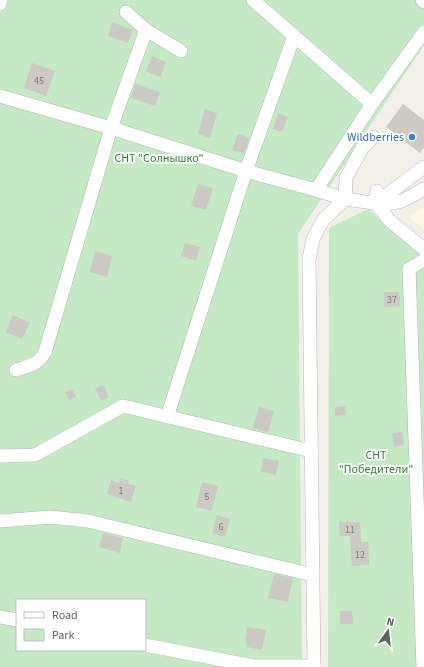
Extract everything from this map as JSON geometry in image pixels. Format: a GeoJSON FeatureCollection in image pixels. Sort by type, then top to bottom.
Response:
{"type":"FeatureCollection","features":[{"type":"Feature","properties":{"kind":"street"},"geometry":{"type":"LineString","coordinates":[[0,4],[1,0]]}},
{"type":"Feature","properties":{"kind":"street"},"geometry":{"type":"LineString","coordinates":[[253,0],[372,104]]}},
{"type":"Feature","properties":{"kind":"street"},"geometry":{"type":"LineString","coordinates":[[126,12],[146,30],[181,51]]}},
{"type":"Feature","properties":{"kind":"street"},"geometry":{"type":"LineString","coordinates":[[16,370],[35,364],[42,358],[45,352],[111,128],[146,30]]}},
{"type":"Feature","properties":{"kind":"street"},"geometry":{"type":"LineString","coordinates":[[316,190],[372,104],[424,32]]}},
{"type":"Feature","properties":{"kind":"street"},"geometry":{"type":"LineString","coordinates":[[167,417],[246,171],[294,36]]}},
{"type":"Feature","properties":{"kind":"street"},"geometry":{"type":"LineString","coordinates":[[0,96],[111,128],[246,171],[345,199],[376,197],[424,168]]}},
{"type":"Feature","properties":{"kind":"street"},"geometry":{"type":"LineString","coordinates":[[146,645],[253,666],[314,666],[309,259],[313,239],[323,220],[345,199],[346,178],[362,148],[373,137]]}},
{"type":"Feature","properties":{"kind":"street"},"geometry":{"type":"LineString","coordinates":[[376,197],[386,203],[401,201],[424,189]]}},
{"type":"Feature","properties":{"kind":"street"},"geometry":{"type":"LineString","coordinates":[[376,197],[389,220],[424,248]]}},
{"type":"Feature","properties":{"kind":"street"},"geometry":{"type":"LineString","coordinates":[[423,667],[409,269],[424,260]]}},
{"type":"Feature","properties":{"kind":"street"},"geometry":{"type":"LineString","coordinates":[[0,456],[35,455],[123,406],[311,451]]}},
{"type":"Feature","properties":{"kind":"street"},"geometry":{"type":"LineString","coordinates":[[0,521],[50,517],[88,521],[313,575]]}},
{"type":"Feature","properties":{"kind":"street"},"geometry":{"type":"LineString","coordinates":[[0,617],[16,620]]}},
{"type":"Feature","properties":{"kind":"shaded area"},"geometry":{"type":"Polygon","coordinates":[[[424,207],[424,229],[409,217],[424,207]]]}},
{"type":"Feature","properties":{"kind":"green space","name":"СНТ \"Солнышко\""},"geometry":{"type":"Polygon","coordinates":[[[0,0],[424,0],[424,45],[298,234],[302,667],[0,667],[0,0]]]}},
{"type":"Feature","properties":{"kind":"green space","name":"СНТ \"Победители\""},"geometry":{"type":"Polygon","coordinates":[[[368,209],[424,257],[424,667],[328,667],[329,228],[368,209]]]}},
{"type":"Feature","properties":{"kind":"building"},"geometry":{"type":"Polygon","coordinates":[[[112,22],[133,30],[128,43],[108,36],[112,22]]]}},
{"type":"Feature","properties":{"kind":"building"},"geometry":{"type":"Polygon","coordinates":[[[152,56],[166,62],[160,77],[146,71],[152,56]]]}},
{"type":"Feature","properties":{"kind":"building"},"geometry":{"type":"Polygon","coordinates":[[[32,63],[55,71],[46,96],[24,88],[32,63]]]}},
{"type":"Feature","properties":{"kind":"building"},"geometry":{"type":"Polygon","coordinates":[[[135,84],[160,92],[155,106],[131,98],[135,84]]]}},
{"type":"Feature","properties":{"kind":"building","name":"Wildberries"},"geometry":{"type":"Polygon","coordinates":[[[403,104],[424,120],[424,148],[420,153],[386,127],[403,104]]]}},
{"type":"Feature","properties":{"kind":"building"},"geometry":{"type":"Polygon","coordinates":[[[205,109],[217,113],[210,138],[198,134],[205,109]]]}},
{"type":"Feature","properties":{"kind":"building"},"geometry":{"type":"Polygon","coordinates":[[[278,113],[288,117],[282,132],[273,129],[278,113]]]}},
{"type":"Feature","properties":{"kind":"building"},"geometry":{"type":"Polygon","coordinates":[[[238,134],[249,138],[244,153],[232,150],[238,134]]]}},
{"type":"Feature","properties":{"kind":"building"},"geometry":{"type":"Polygon","coordinates":[[[198,184],[213,188],[206,210],[191,206],[198,184]]]}},
{"type":"Feature","properties":{"kind":"building"},"geometry":{"type":"Polygon","coordinates":[[[185,243],[200,247],[196,261],[181,256],[185,243]]]}},
{"type":"Feature","properties":{"kind":"building"},"geometry":{"type":"Polygon","coordinates":[[[95,251],[112,256],[107,277],[90,272],[95,251]]]}},
{"type":"Feature","properties":{"kind":"building"},"geometry":{"type":"Polygon","coordinates":[[[384,292],[399,292],[400,306],[384,307],[384,292]]]}},
{"type":"Feature","properties":{"kind":"building"},"geometry":{"type":"Polygon","coordinates":[[[13,315],[30,323],[22,339],[6,332],[13,315]]]}},
{"type":"Feature","properties":{"kind":"building"},"geometry":{"type":"Polygon","coordinates":[[[103,385],[109,397],[101,401],[95,388],[103,385]]]}},
{"type":"Feature","properties":{"kind":"building"},"geometry":{"type":"Polygon","coordinates":[[[72,389],[76,397],[69,400],[65,392],[72,389]]]}},
{"type":"Feature","properties":{"kind":"building"},"geometry":{"type":"Polygon","coordinates":[[[345,406],[346,415],[335,416],[335,407],[345,406]]]}},
{"type":"Feature","properties":{"kind":"building"},"geometry":{"type":"Polygon","coordinates":[[[259,407],[274,411],[268,432],[253,428],[259,407]]]}},
{"type":"Feature","properties":{"kind":"building"},"geometry":{"type":"Polygon","coordinates":[[[402,432],[404,445],[394,447],[392,433],[402,432]]]}},
{"type":"Feature","properties":{"kind":"building"},"geometry":{"type":"Polygon","coordinates":[[[263,458],[279,461],[276,475],[261,472],[263,458]]]}},
{"type":"Feature","properties":{"kind":"building"},"geometry":{"type":"Polygon","coordinates":[[[121,478],[129,481],[128,484],[136,486],[131,502],[107,494],[111,480],[119,483],[121,478]]]}},
{"type":"Feature","properties":{"kind":"building"},"geometry":{"type":"Polygon","coordinates":[[[202,482],[218,486],[212,511],[196,507],[202,482]]]}},
{"type":"Feature","properties":{"kind":"building"},"geometry":{"type":"Polygon","coordinates":[[[217,515],[230,519],[225,537],[212,533],[217,515]]]}},
{"type":"Feature","properties":{"kind":"building"},"geometry":{"type":"Polygon","coordinates":[[[339,522],[360,522],[361,542],[368,542],[369,565],[352,566],[350,536],[340,536],[339,522]]]}},
{"type":"Feature","properties":{"kind":"building"},"geometry":{"type":"Polygon","coordinates":[[[103,533],[123,538],[120,553],[99,547],[103,533]]]}},
{"type":"Feature","properties":{"kind":"building"},"geometry":{"type":"Polygon","coordinates":[[[274,574],[293,578],[288,602],[268,598],[274,574]]]}},
{"type":"Feature","properties":{"kind":"building"},"geometry":{"type":"Polygon","coordinates":[[[340,611],[352,611],[353,624],[340,624],[340,611]]]}},
{"type":"Feature","properties":{"kind":"building"},"geometry":{"type":"Polygon","coordinates":[[[247,627],[266,630],[262,650],[247,647],[247,643],[245,642],[247,627]]]}},
{"type":"Feature","properties":{"kind":"place","name":"Wildberries"},"geometry":{"type":"Point","coordinates":[412,137]}}]}
